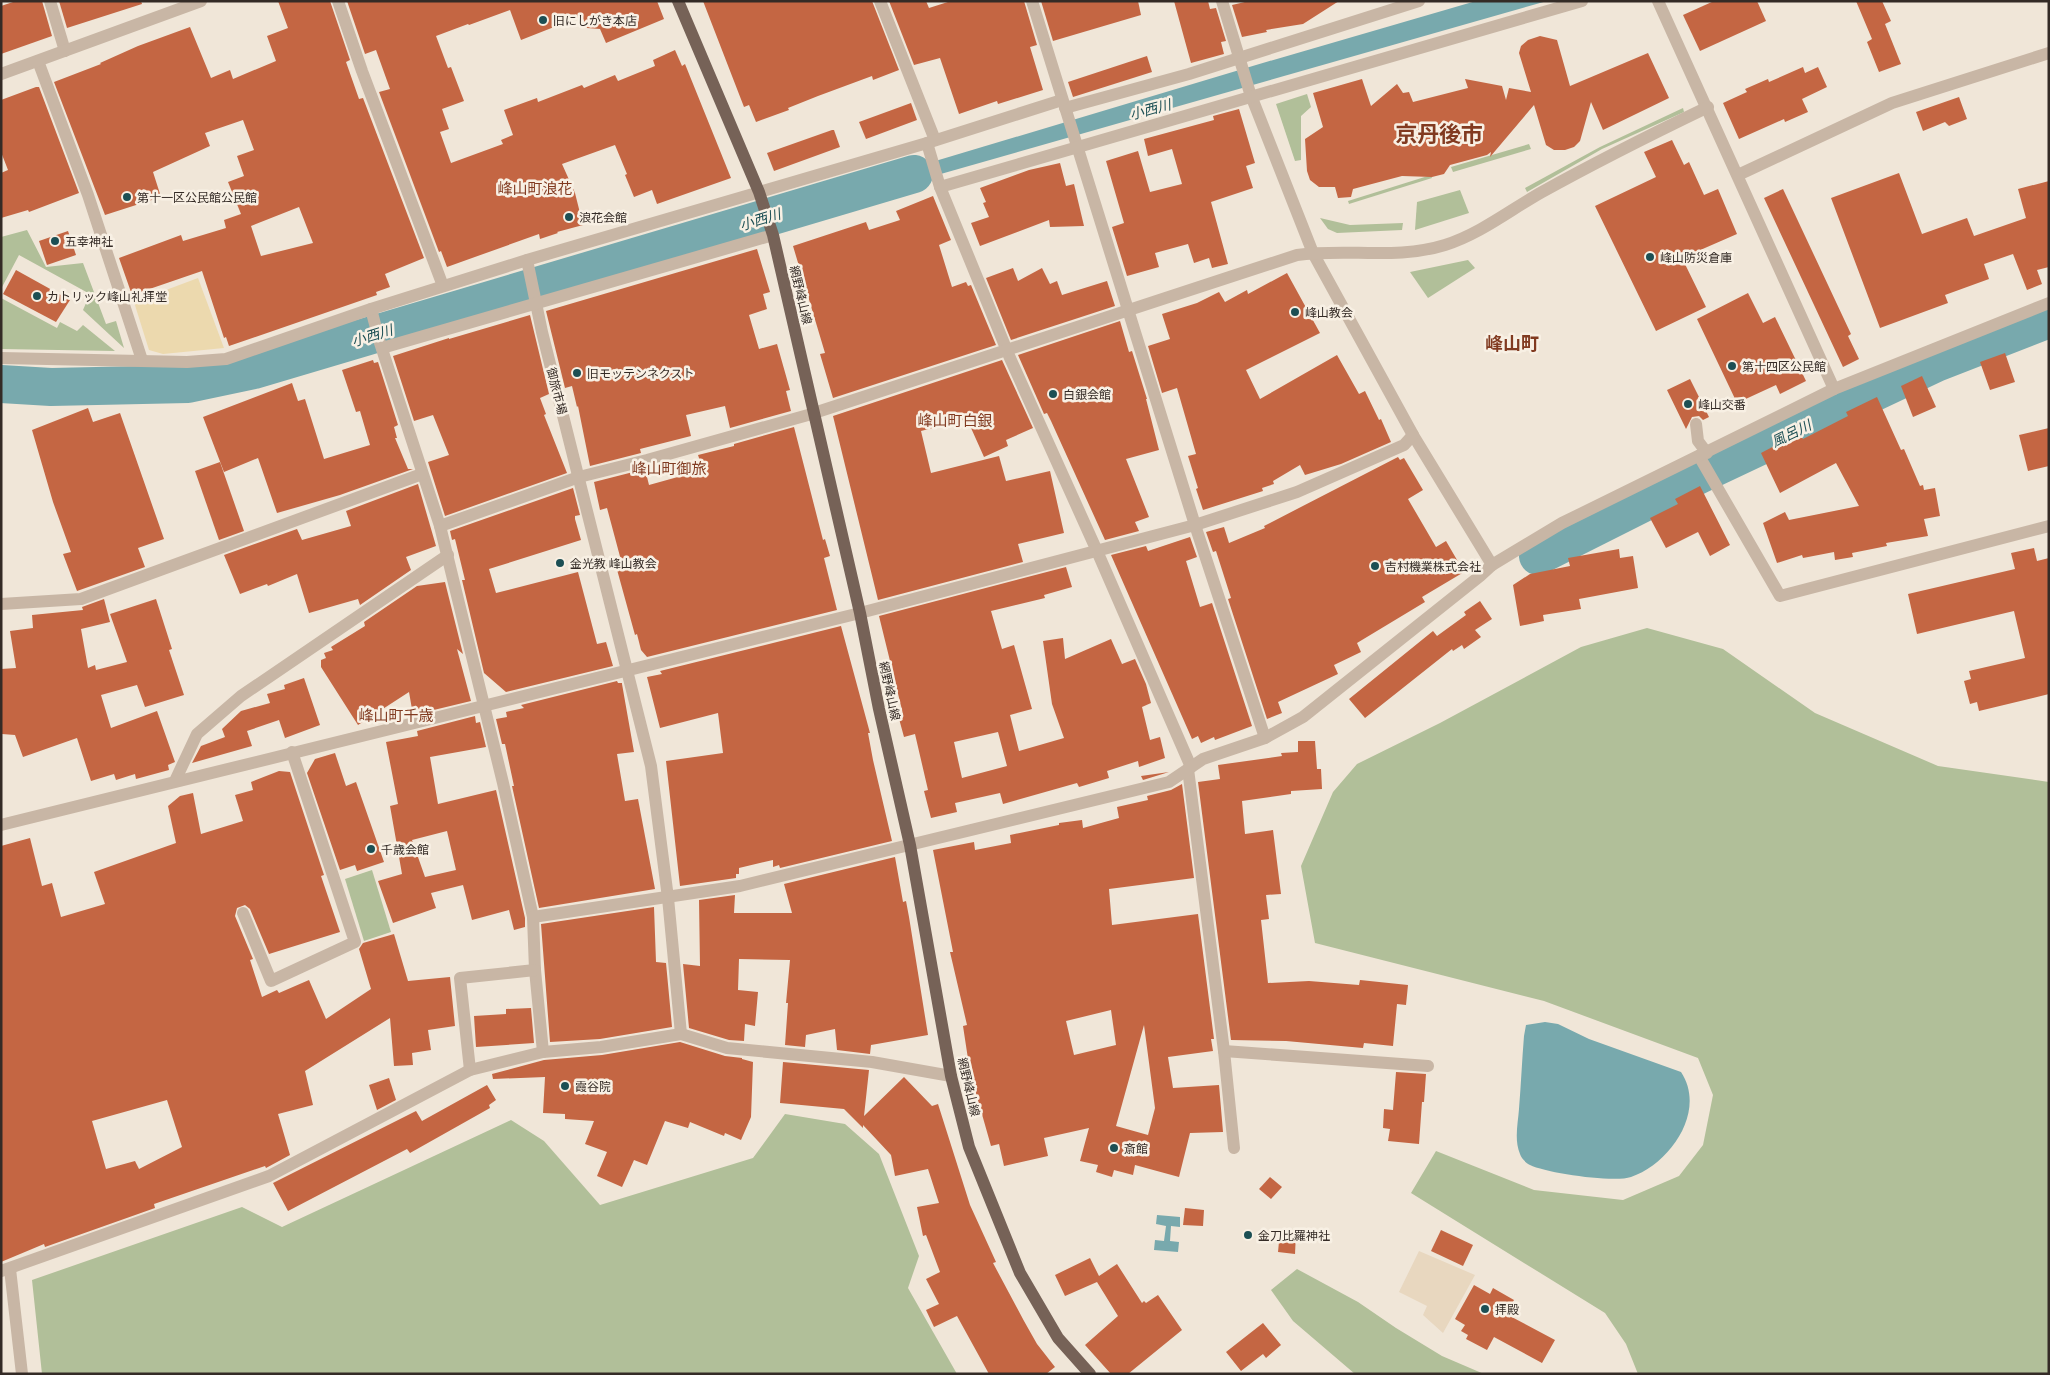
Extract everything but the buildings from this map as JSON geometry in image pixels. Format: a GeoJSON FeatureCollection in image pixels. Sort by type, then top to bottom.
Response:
{"type":"FeatureCollection","features":[{"type":"Feature","properties":{"kind":"main road","name":"網野峰山線"},"geometry":{"type":"LineString","coordinates":[[678,1],[761,196],[772,232],[860,613],[881,718],[909,838],[951,1076],[969,1147],[1020,1272],[1058,1338],[1090,1374]]}},
{"type":"Feature","properties":{"kind":"street"},"geometry":{"type":"LineString","coordinates":[[50,1],[65,51]]}},
{"type":"Feature","properties":{"kind":"street"},"geometry":{"type":"LineString","coordinates":[[1,74],[201,1]]}},
{"type":"Feature","properties":{"kind":"street"},"geometry":{"type":"LineString","coordinates":[[338,1],[362,71],[443,286]]}},
{"type":"Feature","properties":{"kind":"street"},"geometry":{"type":"LineString","coordinates":[[880,1],[931,146],[939,184],[1008,351],[1097,551],[1190,768],[1234,1148]]}},
{"type":"Feature","properties":{"kind":"street"},"geometry":{"type":"LineString","coordinates":[[1032,1],[1195,525],[1265,738]]}},
{"type":"Feature","properties":{"kind":"street"},"geometry":{"type":"LineString","coordinates":[[1222,1],[1251,96],[1313,253],[1413,435],[1492,565]]}},
{"type":"Feature","properties":{"kind":"street"},"geometry":{"type":"LineString","coordinates":[[1,358],[187,362],[226,359],[443,286],[528,265],[931,146],[1240,60],[1419,1]]}},
{"type":"Feature","properties":{"kind":"street"},"geometry":{"type":"LineString","coordinates":[[939,184],[1582,1]]}},
{"type":"Feature","properties":{"kind":"street"},"geometry":{"type":"LineString","coordinates":[[1658,1],[1708,107],[1834,389]]}},
{"type":"Feature","properties":{"kind":"street"},"geometry":{"type":"LineString","coordinates":[[1738,175],[1892,103],[2049,53]]}},
{"type":"Feature","properties":{"kind":"street"},"geometry":{"type":"LineString","coordinates":[[38,60],[88,195],[142,360]]}},
{"type":"Feature","properties":{"kind":"street"},"geometry":{"type":"LineString","coordinates":[[440,526],[579,477],[647,460],[814,412],[1008,351],[1297,255],[1313,253],[1399,253],[1443,246],[1458,240],[1638,141],[1708,107]]}},
{"type":"Feature","properties":{"kind":"street"},"geometry":{"type":"LineString","coordinates":[[381,345],[772,232]]}},
{"type":"Feature","properties":{"kind":"street","name":"御旅市場"},"geometry":{"type":"LineString","coordinates":[[528,265],[650,766],[668,898],[681,1034]]}},
{"type":"Feature","properties":{"kind":"street"},"geometry":{"type":"LineString","coordinates":[[533,917],[740,886],[909,838],[1169,782],[1203,758],[1265,738],[1303,717],[1492,565],[1562,524],[1834,389],[2049,303]]}},
{"type":"Feature","properties":{"kind":"street"},"geometry":{"type":"LineString","coordinates":[[371,309],[440,526],[484,705],[533,917],[535,970],[543,1052]]}},
{"type":"Feature","properties":{"kind":"street"},"geometry":{"type":"LineString","coordinates":[[1696,424],[1698,441],[1703,455],[1780,596],[2049,526]]}},
{"type":"Feature","properties":{"kind":"street"},"geometry":{"type":"LineString","coordinates":[[1,824],[860,613],[1195,525],[1297,492],[1404,446],[1413,435]]}},
{"type":"Feature","properties":{"kind":"street"},"geometry":{"type":"LineString","coordinates":[[1,604],[80,599],[422,474]]}},
{"type":"Feature","properties":{"kind":"street"},"geometry":{"type":"LineString","coordinates":[[175,781],[197,734],[242,696],[448,555]]}},
{"type":"Feature","properties":{"kind":"street"},"geometry":{"type":"LineString","coordinates":[[243,913],[271,981],[355,942],[292,752]]}},
{"type":"Feature","properties":{"kind":"street"},"geometry":{"type":"LineString","coordinates":[[470,1070],[460,978],[535,970]]}},
{"type":"Feature","properties":{"kind":"street"},"geometry":{"type":"LineString","coordinates":[[22,1374],[6,1270],[269,1176],[470,1070],[543,1052],[601,1047],[681,1034],[727,1048],[872,1062],[951,1076]]}},
{"type":"Feature","properties":{"kind":"street"},"geometry":{"type":"LineString","coordinates":[[1224,1051],[1428,1066]]}},
{"type":"Feature","properties":{"kind":"green space"},"geometry":{"type":"Polygon","coordinates":[[[1307,94],[1311,107],[1301,116],[1301,160],[1295,161],[1276,104],[1307,94]]]}},
{"type":"Feature","properties":{"kind":"green space"},"geometry":{"type":"Polygon","coordinates":[[[1683,108],[1684,112],[1602,149],[1527,192],[1525,188],[1600,147],[1683,108]]]}},
{"type":"Feature","properties":{"kind":"green space"},"geometry":{"type":"Polygon","coordinates":[[[1529,144],[1531,149],[1453,172],[1451,167],[1529,144]]]}},
{"type":"Feature","properties":{"kind":"green space"},"geometry":{"type":"Polygon","coordinates":[[[1431,175],[1432,178],[1349,204],[1348,201],[1431,175]]]}},
{"type":"Feature","properties":{"kind":"green space"},"geometry":{"type":"Polygon","coordinates":[[[1460,190],[1469,213],[1415,230],[1417,202],[1460,190]]]}},
{"type":"Feature","properties":{"kind":"green space"},"geometry":{"type":"Polygon","coordinates":[[[1320,218],[1350,225],[1403,223],[1402,230],[1337,233],[1328,229],[1320,218]]]}},
{"type":"Feature","properties":{"kind":"green space"},"geometry":{"type":"Polygon","coordinates":[[[27,230],[46,267],[83,263],[106,324],[116,321],[124,348],[83,310],[90,294],[19,255],[1,289],[1,237],[27,230]]]}},
{"type":"Feature","properties":{"kind":"green space"},"geometry":{"type":"Polygon","coordinates":[[[1468,260],[1475,268],[1428,298],[1410,272],[1468,260]]]}},
{"type":"Feature","properties":{"kind":"green space"},"geometry":{"type":"Polygon","coordinates":[[[1,298],[57,328],[60,322],[77,331],[83,325],[115,351],[1,349],[1,298]]]}},
{"type":"Feature","properties":{"kind":"green space"},"geometry":{"type":"Polygon","coordinates":[[[370,345],[371,348],[252,381],[189,392],[1,392],[1,389],[51,391],[189,389],[251,379],[370,345]]]}},
{"type":"Feature","properties":{"kind":"green space"},"geometry":{"type":"Polygon","coordinates":[[[1647,628],[1723,649],[1815,713],[1938,766],[2049,782],[2049,1374],[1638,1374],[1626,1344],[1605,1313],[1411,1193],[1436,1151],[1534,1190],[1623,1200],[1679,1176],[1703,1145],[1713,1095],[1698,1058],[1544,1001],[1315,943],[1301,866],[1333,792],[1357,764],[1440,723],[1581,647],[1647,628]]]}},
{"type":"Feature","properties":{"kind":"green space"},"geometry":{"type":"Polygon","coordinates":[[[372,870],[391,932],[364,941],[345,879],[372,870]]]}},
{"type":"Feature","properties":{"kind":"green space"},"geometry":{"type":"Polygon","coordinates":[[[785,1114],[845,1124],[879,1154],[919,1256],[908,1288],[957,1374],[42,1374],[32,1280],[242,1207],[282,1227],[511,1120],[544,1141],[600,1205],[753,1158],[785,1114]]]}},
{"type":"Feature","properties":{"kind":"green space"},"geometry":{"type":"Polygon","coordinates":[[[1297,1269],[1358,1302],[1442,1356],[1484,1374],[1355,1374],[1293,1321],[1271,1290],[1297,1269]]]}},
{"type":"Feature","properties":{"kind":"sand"},"geometry":{"type":"Polygon","coordinates":[[[198,278],[224,348],[163,354],[149,350],[134,302],[198,278]]]}},
{"type":"Feature","properties":{"kind":"shaded area"},"geometry":{"type":"Polygon","coordinates":[[[1419,1251],[1475,1275],[1443,1333],[1423,1315],[1427,1306],[1399,1292],[1419,1251]]]}},
{"type":"Feature","properties":{"kind":"water"},"geometry":{"type":"Polygon","coordinates":[[[1476,1],[1547,1],[867,195],[862,183],[1256,65],[1476,1]]]}},
{"type":"Feature","properties":{"kind":"water"},"geometry":{"type":"Polygon","coordinates":[[[1545,1022],[1558,1024],[1589,1039],[1681,1072],[1688,1087],[1690,1103],[1687,1119],[1671,1148],[1659,1161],[1631,1177],[1622,1179],[1596,1178],[1550,1171],[1525,1162],[1518,1149],[1517,1137],[1524,1036],[1526,1025],[1545,1022]]]}},
{"type":"Feature","properties":{"kind":"water"},"geometry":{"type":"Polygon","coordinates":[[[1157,1215],[1180,1217],[1180,1227],[1171,1226],[1170,1241],[1179,1242],[1178,1252],[1154,1250],[1155,1240],[1164,1241],[1166,1226],[1156,1224],[1157,1215]]]}},
{"type":"Feature","properties":{"kind":"waterway","name":"小西川"},"geometry":{"type":"LineString","coordinates":[[1,384],[51,387],[188,384],[254,370],[914,174]]}},
{"type":"Feature","properties":{"kind":"waterway","name":"風呂川"},"geometry":{"type":"LineString","coordinates":[[1538,556],[1701,474],[1936,363],[2049,319]]}},
{"type":"Feature","properties":{"kind":"place","name":"旧にしがき本店"},"geometry":{"type":"Point","coordinates":[543,20]}},
{"type":"Feature","properties":{"kind":"place","name":"第十一区公民館公民館"},"geometry":{"type":"Point","coordinates":[127,197]}},
{"type":"Feature","properties":{"kind":"place","name":"浪花会館"},"geometry":{"type":"Point","coordinates":[569,217]}},
{"type":"Feature","properties":{"kind":"place","name":"五幸神社"},"geometry":{"type":"Point","coordinates":[55,241]}},
{"type":"Feature","properties":{"kind":"place","name":"峰山防災倉庫"},"geometry":{"type":"Point","coordinates":[1650,257]}},
{"type":"Feature","properties":{"kind":"place","name":"カトリック峰山礼拝堂"},"geometry":{"type":"Point","coordinates":[37,296]}},
{"type":"Feature","properties":{"kind":"place","name":"峰山教会"},"geometry":{"type":"Point","coordinates":[1295,312]}},
{"type":"Feature","properties":{"kind":"place","name":"第十四区公民館"},"geometry":{"type":"Point","coordinates":[1732,366]}},
{"type":"Feature","properties":{"kind":"place","name":"旧モッテンネクスト"},"geometry":{"type":"Point","coordinates":[577,373]}},
{"type":"Feature","properties":{"kind":"place","name":"白銀会館"},"geometry":{"type":"Point","coordinates":[1053,394]}},
{"type":"Feature","properties":{"kind":"place","name":"峰山交番"},"geometry":{"type":"Point","coordinates":[1688,404]}},
{"type":"Feature","properties":{"kind":"place","name":"金光教 峰山教会"},"geometry":{"type":"Point","coordinates":[560,563]}},
{"type":"Feature","properties":{"kind":"place","name":"吉村機業株式会社"},"geometry":{"type":"Point","coordinates":[1375,566]}},
{"type":"Feature","properties":{"kind":"place","name":"千歳会館"},"geometry":{"type":"Point","coordinates":[371,849]}},
{"type":"Feature","properties":{"kind":"place","name":"霞谷院"},"geometry":{"type":"Point","coordinates":[565,1086]}},
{"type":"Feature","properties":{"kind":"place","name":"斎館"},"geometry":{"type":"Point","coordinates":[1114,1148]}},
{"type":"Feature","properties":{"kind":"place","name":"金刀比羅神社"},"geometry":{"type":"Point","coordinates":[1248,1235]}},
{"type":"Feature","properties":{"kind":"place","name":"拝殿"},"geometry":{"type":"Point","coordinates":[1485,1309]}},
{"type":"Feature","properties":{"kind":"district","name":"京丹後市"},"geometry":{"type":"Point","coordinates":[1439,134]}},
{"type":"Feature","properties":{"kind":"district","name":"峰山町浪花"},"geometry":{"type":"Point","coordinates":[535,188]}},
{"type":"Feature","properties":{"kind":"district","name":"峰山町"},"geometry":{"type":"Point","coordinates":[1512,343]}},
{"type":"Feature","properties":{"kind":"district","name":"峰山町白銀"},"geometry":{"type":"Point","coordinates":[955,420]}},
{"type":"Feature","properties":{"kind":"district","name":"峰山町御旅"},"geometry":{"type":"Point","coordinates":[669,468]}},
{"type":"Feature","properties":{"kind":"district","name":"峰山町千歳"},"geometry":{"type":"Point","coordinates":[396,715]}}]}
